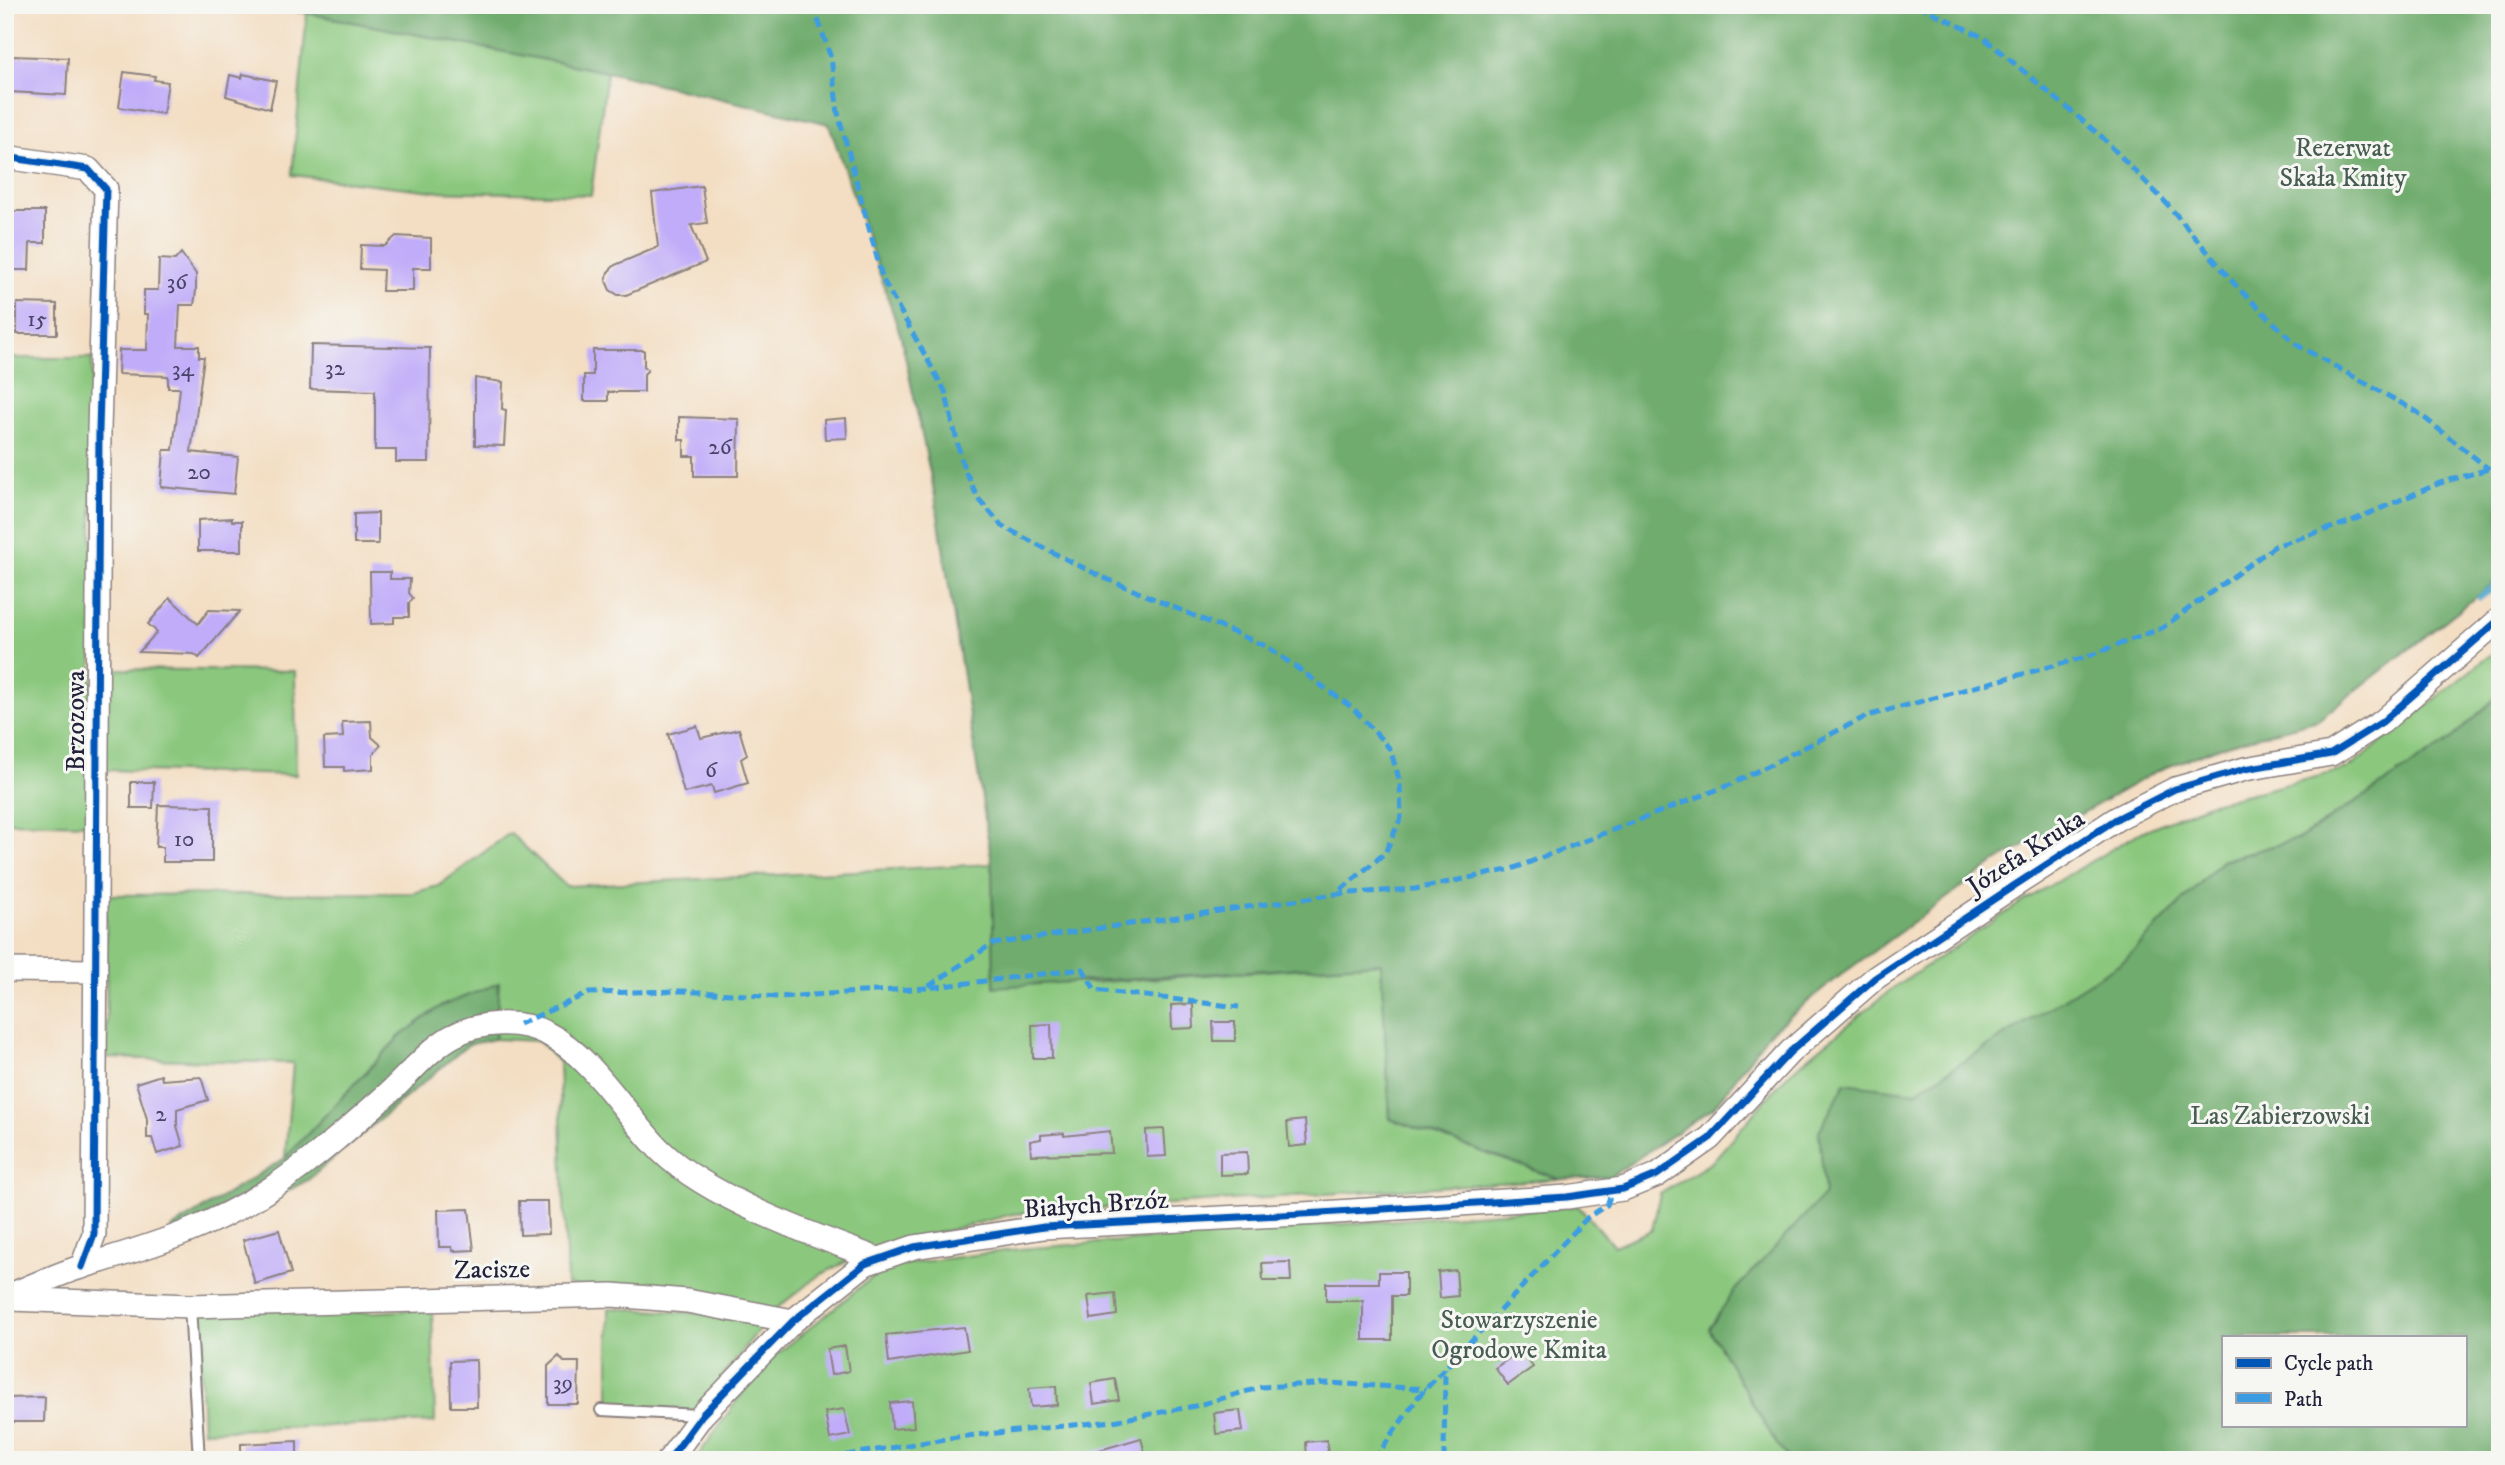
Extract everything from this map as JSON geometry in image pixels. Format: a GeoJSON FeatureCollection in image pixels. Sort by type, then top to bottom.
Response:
{"type":"FeatureCollection","features":[{"type":"Feature","properties":{"kind":"street","name":"Brzozowa"},"geometry":{"type":"LineString","coordinates":[[5,157],[88,169],[106,189],[99,430],[94,1234],[82,1267]]}},
{"type":"Feature","properties":{"kind":"street","name":"Józefa Kruka"},"geometry":{"type":"LineString","coordinates":[[1612,1191],[1657,1175],[1710,1138],[1790,1052],[1875,978],[2118,818],[2175,789],[2245,769],[2332,754],[2382,722],[2500,619]]}},
{"type":"Feature","properties":{"kind":"street"},"geometry":{"type":"LineString","coordinates":[[5,970],[96,971]]}},
{"type":"Feature","properties":{"kind":"street"},"geometry":{"type":"LineString","coordinates":[[5,1298],[82,1267],[170,1240],[235,1210],[327,1148],[452,1037],[488,1025],[505,1024],[533,1027],[558,1039],[583,1062],[663,1153],[700,1180],[811,1235],[878,1259]]}},
{"type":"Feature","properties":{"kind":"street","name":"Białych Brzóz"},"geometry":{"type":"LineString","coordinates":[[669,1460],[702,1415],[793,1321],[864,1264],[914,1247],[1044,1227],[1321,1213],[1612,1191]]}},
{"type":"Feature","properties":{"kind":"street","name":"Zacisze"},"geometry":{"type":"LineString","coordinates":[[5,1298],[190,1306],[612,1295],[687,1301],[793,1321]]}},
{"type":"Feature","properties":{"kind":"lane"},"geometry":{"type":"LineString","coordinates":[[190,1306],[199,1460]]}},
{"type":"Feature","properties":{"kind":"lane"},"geometry":{"type":"LineString","coordinates":[[601,1410],[702,1415]]}},
{"type":"Feature","properties":{"kind":"green space","name":"Rezerwat Skała Kmity"},"geometry":{"type":"Polygon","coordinates":[[[253,5],[2500,5],[2500,578],[2318,720],[2219,747],[2157,771],[1996,862],[1841,975],[1768,1034],[1714,1107],[1610,1177],[1559,1179],[1390,1119],[1381,963],[994,987],[992,864],[935,496],[901,337],[829,124],[607,72],[307,13],[253,5]]]}},
{"type":"Feature","properties":{"kind":"green space"},"geometry":{"type":"Polygon","coordinates":[[[307,13],[607,72],[591,195],[433,191],[292,175],[307,13]]]}},
{"type":"Feature","properties":{"kind":"green space"},"geometry":{"type":"Polygon","coordinates":[[[5,358],[92,358],[92,824],[5,822],[5,358]]]}},
{"type":"Feature","properties":{"kind":"green space","name":"Stowarzyszenie Ogrodowe Kmita"},"geometry":{"type":"Polygon","coordinates":[[[2500,647],[2500,694],[2449,741],[2300,838],[2222,861],[2125,960],[1915,1092],[1819,1131],[1825,1194],[1734,1291],[1709,1329],[1776,1443],[1790,1460],[695,1460],[761,1367],[875,1275],[898,1265],[1019,1249],[1578,1206],[1614,1246],[1652,1230],[1660,1194],[1712,1162],[1788,1074],[1892,989],[2022,902],[2141,832],[2208,804],[2348,769],[2500,647]]]}},
{"type":"Feature","properties":{"kind":"green space"},"geometry":{"type":"Polygon","coordinates":[[[107,669],[295,671],[296,775],[104,770],[107,669]]]}},
{"type":"Feature","properties":{"kind":"green space","name":"Las Zabierzowski"},"geometry":{"type":"Polygon","coordinates":[[[2500,694],[2500,1460],[1790,1460],[1776,1443],[1709,1329],[1734,1291],[1825,1194],[1819,1131],[1845,1083],[1915,1092],[2125,960],[2222,861],[2300,838],[2449,741],[2500,694]]]}},
{"type":"Feature","properties":{"kind":"green space"},"geometry":{"type":"Polygon","coordinates":[[[510,833],[566,886],[992,864],[994,970],[1090,983],[1381,963],[1390,1119],[1559,1179],[1013,1214],[867,1251],[818,1276],[772,1312],[567,1285],[559,1062],[539,1041],[495,1039],[498,983],[400,1036],[285,1158],[293,1063],[107,1058],[106,895],[413,893],[438,886],[510,833]]]}},
{"type":"Feature","properties":{"kind":"green space"},"geometry":{"type":"Polygon","coordinates":[[[499,983],[495,1039],[469,1044],[308,1180],[179,1249],[172,1228],[285,1158],[400,1036],[441,1006],[499,983]]]}},
{"type":"Feature","properties":{"kind":"green space"},"geometry":{"type":"Polygon","coordinates":[[[338,1305],[338,1314],[432,1309],[435,1422],[203,1431],[198,1312],[338,1305]]]}},
{"type":"Feature","properties":{"kind":"green space"},"geometry":{"type":"Polygon","coordinates":[[[609,1308],[741,1316],[760,1328],[696,1411],[609,1404],[609,1308]]]}},
{"type":"Feature","properties":{"kind":"building"},"geometry":{"type":"Polygon","coordinates":[[[11,56],[68,58],[66,95],[9,92],[11,56]]]}},
{"type":"Feature","properties":{"kind":"building"},"geometry":{"type":"Polygon","coordinates":[[[124,72],[155,76],[154,80],[168,82],[163,114],[119,107],[124,72]]]}},
{"type":"Feature","properties":{"kind":"building"},"geometry":{"type":"Polygon","coordinates":[[[243,74],[276,81],[270,109],[226,96],[230,75],[242,78],[243,74]]]}},
{"type":"Feature","properties":{"kind":"building"},"geometry":{"type":"Polygon","coordinates":[[[702,186],[707,223],[691,225],[706,262],[626,295],[618,295],[610,290],[606,281],[608,272],[615,265],[658,247],[652,193],[702,186]]]}},
{"type":"Feature","properties":{"kind":"building"},"geometry":{"type":"Polygon","coordinates":[[[9,211],[45,211],[45,243],[30,243],[29,270],[8,270],[9,211]]]}},
{"type":"Feature","properties":{"kind":"building"},"geometry":{"type":"Polygon","coordinates":[[[396,236],[431,238],[431,268],[413,268],[413,291],[382,291],[383,270],[360,269],[361,245],[385,246],[396,236]]]}},
{"type":"Feature","properties":{"kind":"building"},"geometry":{"type":"Polygon","coordinates":[[[181,253],[196,274],[196,291],[194,305],[180,305],[178,346],[199,346],[199,357],[204,357],[191,452],[238,457],[234,494],[161,487],[164,450],[173,450],[180,388],[168,388],[168,376],[118,374],[119,350],[147,350],[148,314],[144,314],[144,290],[158,290],[159,259],[175,260],[181,253]]]}},
{"type":"Feature","properties":{"kind":"building"},"geometry":{"type":"Polygon","coordinates":[[[17,303],[57,304],[57,334],[17,334],[17,303]]]}},
{"type":"Feature","properties":{"kind":"building"},"geometry":{"type":"Polygon","coordinates":[[[311,345],[430,348],[429,462],[396,462],[396,450],[375,450],[375,391],[310,389],[311,345]]]}},
{"type":"Feature","properties":{"kind":"building"},"geometry":{"type":"Polygon","coordinates":[[[593,350],[644,350],[644,366],[648,370],[644,374],[644,392],[608,392],[608,401],[584,401],[584,375],[593,375],[593,350]]]}},
{"type":"Feature","properties":{"kind":"building"},"geometry":{"type":"Polygon","coordinates":[[[475,378],[503,382],[502,409],[506,410],[504,446],[475,445],[475,378]]]}},
{"type":"Feature","properties":{"kind":"building"},"geometry":{"type":"Polygon","coordinates":[[[679,417],[739,419],[738,476],[694,476],[694,456],[684,456],[684,440],[679,440],[679,417]]]}},
{"type":"Feature","properties":{"kind":"building"},"geometry":{"type":"Polygon","coordinates":[[[846,418],[847,438],[825,439],[824,420],[846,418]]]}},
{"type":"Feature","properties":{"kind":"building"},"geometry":{"type":"Polygon","coordinates":[[[378,513],[378,544],[354,544],[354,514],[378,513]]]}},
{"type":"Feature","properties":{"kind":"building"},"geometry":{"type":"Polygon","coordinates":[[[232,518],[232,521],[242,521],[242,551],[198,551],[198,520],[232,518]]]}},
{"type":"Feature","properties":{"kind":"building"},"geometry":{"type":"Polygon","coordinates":[[[370,572],[390,572],[390,579],[410,579],[409,593],[413,598],[409,603],[409,617],[394,617],[394,623],[371,624],[370,572]]]}},
{"type":"Feature","properties":{"kind":"building"},"geometry":{"type":"Polygon","coordinates":[[[170,598],[198,624],[209,610],[240,611],[199,658],[194,654],[139,652],[157,632],[148,624],[170,598]]]}},
{"type":"Feature","properties":{"kind":"building"},"geometry":{"type":"Polygon","coordinates":[[[371,721],[372,737],[381,745],[373,754],[373,769],[344,771],[344,767],[325,767],[324,738],[343,737],[342,722],[371,721]]]}},
{"type":"Feature","properties":{"kind":"building"},"geometry":{"type":"Polygon","coordinates":[[[697,726],[701,738],[739,729],[747,755],[741,759],[748,783],[714,793],[712,786],[684,793],[668,734],[697,726]]]}},
{"type":"Feature","properties":{"kind":"building"},"geometry":{"type":"Polygon","coordinates":[[[131,782],[154,782],[153,808],[131,808],[131,782]]]}},
{"type":"Feature","properties":{"kind":"building"},"geometry":{"type":"Polygon","coordinates":[[[158,805],[212,806],[212,862],[163,862],[163,847],[156,847],[158,805]]]}},
{"type":"Feature","properties":{"kind":"building"},"geometry":{"type":"Polygon","coordinates":[[[1193,1004],[1194,1028],[1172,1029],[1171,1005],[1193,1004]]]}},
{"type":"Feature","properties":{"kind":"building"},"geometry":{"type":"Polygon","coordinates":[[[1213,1022],[1235,1022],[1235,1041],[1214,1041],[1213,1022]]]}},
{"type":"Feature","properties":{"kind":"building"},"geometry":{"type":"Polygon","coordinates":[[[1051,1024],[1052,1058],[1033,1058],[1032,1025],[1051,1024]]]}},
{"type":"Feature","properties":{"kind":"building"},"geometry":{"type":"Polygon","coordinates":[[[161,1075],[162,1080],[201,1077],[208,1100],[177,1109],[177,1126],[183,1146],[157,1154],[152,1138],[147,1138],[147,1119],[136,1083],[161,1075]]]}},
{"type":"Feature","properties":{"kind":"building"},"geometry":{"type":"Polygon","coordinates":[[[1305,1120],[1307,1145],[1289,1147],[1287,1122],[1305,1120]]]}},
{"type":"Feature","properties":{"kind":"building"},"geometry":{"type":"Polygon","coordinates":[[[1164,1129],[1166,1156],[1147,1157],[1146,1130],[1164,1129]]]}},
{"type":"Feature","properties":{"kind":"building"},"geometry":{"type":"Polygon","coordinates":[[[1110,1131],[1112,1153],[1031,1155],[1030,1141],[1041,1139],[1041,1135],[1064,1133],[1064,1136],[1110,1131]]]}},
{"type":"Feature","properties":{"kind":"building"},"geometry":{"type":"Polygon","coordinates":[[[1247,1152],[1248,1174],[1220,1175],[1220,1153],[1247,1152]]]}},
{"type":"Feature","properties":{"kind":"building"},"geometry":{"type":"Polygon","coordinates":[[[519,1201],[548,1201],[549,1234],[520,1235],[519,1201]]]}},
{"type":"Feature","properties":{"kind":"building"},"geometry":{"type":"Polygon","coordinates":[[[469,1209],[474,1250],[453,1251],[452,1247],[439,1247],[438,1210],[469,1209]]]}},
{"type":"Feature","properties":{"kind":"building"},"geometry":{"type":"Polygon","coordinates":[[[279,1230],[291,1273],[255,1284],[243,1240],[279,1230]]]}},
{"type":"Feature","properties":{"kind":"building"},"geometry":{"type":"Polygon","coordinates":[[[1290,1262],[1291,1281],[1263,1281],[1262,1263],[1290,1262]]]}},
{"type":"Feature","properties":{"kind":"building"},"geometry":{"type":"Polygon","coordinates":[[[1456,1270],[1458,1296],[1440,1298],[1438,1272],[1456,1270]]]}},
{"type":"Feature","properties":{"kind":"building"},"geometry":{"type":"Polygon","coordinates":[[[1379,1272],[1406,1272],[1406,1296],[1392,1296],[1392,1340],[1363,1340],[1363,1301],[1326,1301],[1326,1283],[1379,1283],[1379,1272]]]}},
{"type":"Feature","properties":{"kind":"building"},"geometry":{"type":"Polygon","coordinates":[[[1115,1293],[1117,1315],[1091,1319],[1088,1296],[1115,1293]]]}},
{"type":"Feature","properties":{"kind":"building"},"geometry":{"type":"Polygon","coordinates":[[[964,1327],[968,1350],[889,1363],[886,1335],[964,1327]]]}},
{"type":"Feature","properties":{"kind":"building"},"geometry":{"type":"Polygon","coordinates":[[[845,1346],[849,1371],[831,1375],[827,1349],[845,1346]]]}},
{"type":"Feature","properties":{"kind":"building"},"geometry":{"type":"Polygon","coordinates":[[[1521,1350],[1533,1367],[1508,1385],[1495,1368],[1521,1350]]]}},
{"type":"Feature","properties":{"kind":"building"},"geometry":{"type":"Polygon","coordinates":[[[559,1356],[564,1362],[579,1362],[578,1404],[548,1404],[548,1366],[559,1356]]]}},
{"type":"Feature","properties":{"kind":"building"},"geometry":{"type":"Polygon","coordinates":[[[476,1360],[477,1407],[451,1407],[450,1361],[476,1360]]]}},
{"type":"Feature","properties":{"kind":"building"},"geometry":{"type":"Polygon","coordinates":[[[1115,1379],[1119,1400],[1094,1404],[1091,1383],[1115,1379]]]}},
{"type":"Feature","properties":{"kind":"building"},"geometry":{"type":"Polygon","coordinates":[[[1056,1386],[1057,1405],[1031,1407],[1029,1388],[1056,1386]]]}},
{"type":"Feature","properties":{"kind":"building"},"geometry":{"type":"Polygon","coordinates":[[[45,1397],[44,1422],[8,1422],[7,1398],[45,1397]]]}},
{"type":"Feature","properties":{"kind":"building"},"geometry":{"type":"Polygon","coordinates":[[[912,1401],[914,1427],[892,1429],[890,1403],[912,1401]]]}},
{"type":"Feature","properties":{"kind":"building"},"geometry":{"type":"Polygon","coordinates":[[[844,1409],[850,1435],[830,1439],[825,1412],[844,1409]]]}},
{"type":"Feature","properties":{"kind":"building"},"geometry":{"type":"Polygon","coordinates":[[[1240,1410],[1243,1431],[1216,1434],[1214,1413],[1240,1410]]]}},
{"type":"Feature","properties":{"kind":"building"},"geometry":{"type":"Polygon","coordinates":[[[1141,1438],[1147,1460],[1087,1460],[1086,1454],[1141,1438]]]}},
{"type":"Feature","properties":{"kind":"building"},"geometry":{"type":"Polygon","coordinates":[[[1327,1440],[1328,1460],[1307,1460],[1306,1442],[1327,1440]]]}},
{"type":"Feature","properties":{"kind":"building"},"geometry":{"type":"Polygon","coordinates":[[[297,1441],[297,1460],[241,1460],[241,1444],[297,1441]]]}},
{"type":"Feature","properties":{"kind":"waterway"},"geometry":{"type":"LineString","coordinates":[[2480,597],[2500,583]]}},
{"type":"Feature","properties":{"kind":"marked path"},"geometry":{"type":"LineString","coordinates":[[813,5],[831,58],[838,113],[883,280],[945,391],[963,466],[978,498],[1002,526],[1050,551],[1100,576],[1268,647],[1354,709],[1390,749],[1400,782],[1401,818],[1385,853],[1336,894],[1415,889],[1512,869],[1732,784],[1867,716],[2086,657],[2162,628],[2275,546],[2349,522],[2440,483],[2489,469],[2500,470]]}},
{"type":"Feature","properties":{"kind":"marked path"},"geometry":{"type":"LineString","coordinates":[[1918,5],[1984,38],[2102,137],[2168,205],[2238,288],[2297,345],[2417,412],[2489,469]]}},
{"type":"Feature","properties":{"kind":"marked path"},"geometry":{"type":"LineString","coordinates":[[929,986],[992,944],[1336,894]]}},
{"type":"Feature","properties":{"kind":"marked path"},"geometry":{"type":"LineString","coordinates":[[519,1024],[589,993],[682,991],[779,997],[927,988],[1083,969],[1095,990],[1239,1007]]}},
{"type":"Feature","properties":{"kind":"marked path"},"geometry":{"type":"LineString","coordinates":[[1374,1460],[1419,1396],[1588,1217],[1607,1205],[1612,1191]]}},
{"type":"Feature","properties":{"kind":"marked path"},"geometry":{"type":"LineString","coordinates":[[1444,1460],[1445,1368]]}},
{"type":"Feature","properties":{"kind":"marked path"},"geometry":{"type":"LineString","coordinates":[[816,1460],[957,1437],[1113,1421],[1195,1406],[1262,1387],[1329,1383],[1426,1389]]}},
{"type":"Feature","properties":{"kind":"cycle path"},"geometry":{"type":"LineString","coordinates":[[5,157],[88,169],[106,189],[99,430],[94,1234],[82,1267]]}},
{"type":"Feature","properties":{"kind":"cycle path"},"geometry":{"type":"LineString","coordinates":[[669,1460],[702,1415],[793,1321],[865,1264],[914,1247],[1044,1227],[1567,1197],[1623,1189],[1657,1175],[1710,1138],[1790,1052],[1875,978],[2012,887],[2118,818],[2175,789],[2245,769],[2331,754],[2382,722],[2500,619]]}}]}
